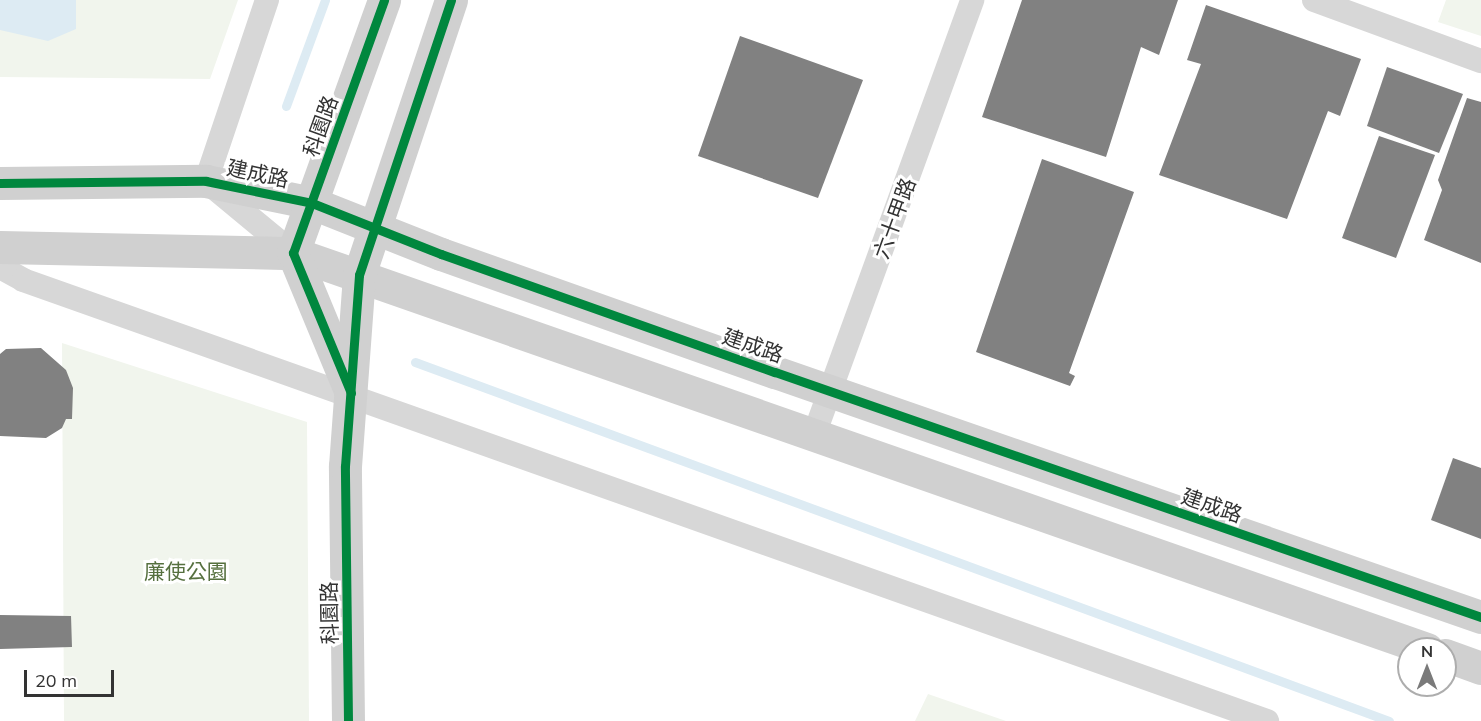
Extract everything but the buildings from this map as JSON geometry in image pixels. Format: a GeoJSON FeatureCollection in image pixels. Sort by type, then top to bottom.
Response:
{"type":"FeatureCollection","features":[{"type":"Feature","properties":{"kind":"street"},"geometry":{"type":"LineString","coordinates":[[206,181],[267,0]]}},
{"type":"Feature","properties":{"kind":"street","name":"科園路"},"geometry":{"type":"LineString","coordinates":[[293,253],[384,0]]}},
{"type":"Feature","properties":{"kind":"street","name":"科園路"},"geometry":{"type":"LineString","coordinates":[[348,721],[345,466],[352,397],[359,275],[451,0]]}},
{"type":"Feature","properties":{"kind":"street","name":"六十甲路"},"geometry":{"type":"LineString","coordinates":[[814,435],[972,0]]}},
{"type":"Feature","properties":{"kind":"street"},"geometry":{"type":"LineString","coordinates":[[1314,0],[1481,61]]}},
{"type":"Feature","properties":{"kind":"street","name":"建成路"},"geometry":{"type":"LineString","coordinates":[[0,183],[206,181],[312,203],[374,229],[831,392],[1481,617]]}},
{"type":"Feature","properties":{"kind":"street","name":"科園路"},"geometry":{"type":"LineString","coordinates":[[206,181],[293,253],[352,397]]}},
{"type":"Feature","properties":{"kind":"street"},"geometry":{"type":"LineString","coordinates":[[0,247],[293,253],[1397,639]]}},
{"type":"Feature","properties":{"kind":"street"},"geometry":{"type":"LineString","coordinates":[[0,267],[23,280],[1267,721]]}},
{"type":"Feature","properties":{"kind":"street"},"geometry":{"type":"LineString","coordinates":[[1457,659],[1481,668]]}},
{"type":"Feature","properties":{"kind":"green space"},"geometry":{"type":"Polygon","coordinates":[[[0,0],[238,0],[210,79],[0,77],[0,0]]]}},
{"type":"Feature","properties":{"kind":"green space"},"geometry":{"type":"Polygon","coordinates":[[[1446,0],[1481,0],[1481,36],[1438,22],[1446,0]]]}},
{"type":"Feature","properties":{"kind":"green space","name":"廉使公園"},"geometry":{"type":"Polygon","coordinates":[[[62,343],[307,422],[309,721],[64,721],[62,343]]]}},
{"type":"Feature","properties":{"kind":"green space"},"geometry":{"type":"Polygon","coordinates":[[[928,694],[1006,721],[915,721],[928,694]]]}},
{"type":"Feature","properties":{"kind":"shaded area"},"geometry":{"type":"Polygon","coordinates":[[[0,0],[76,0],[76,29],[48,41],[0,30],[0,0]]]}},
{"type":"Feature","properties":{"kind":"waterway"},"geometry":{"type":"LineString","coordinates":[[286,106],[325,0]]}},
{"type":"Feature","properties":{"kind":"waterway"},"geometry":{"type":"LineString","coordinates":[[415,362],[1389,721]]}},
{"type":"Feature","properties":{"kind":"cycle path"},"geometry":{"type":"LineString","coordinates":[[351,393],[293,253],[384,0]]}},
{"type":"Feature","properties":{"kind":"cycle path"},"geometry":{"type":"LineString","coordinates":[[348,721],[345,466],[359,275],[451,0]]}},
{"type":"Feature","properties":{"kind":"cycle path"},"geometry":{"type":"LineString","coordinates":[[0,183],[206,181],[312,203],[441,254],[1481,617]]}}]}
